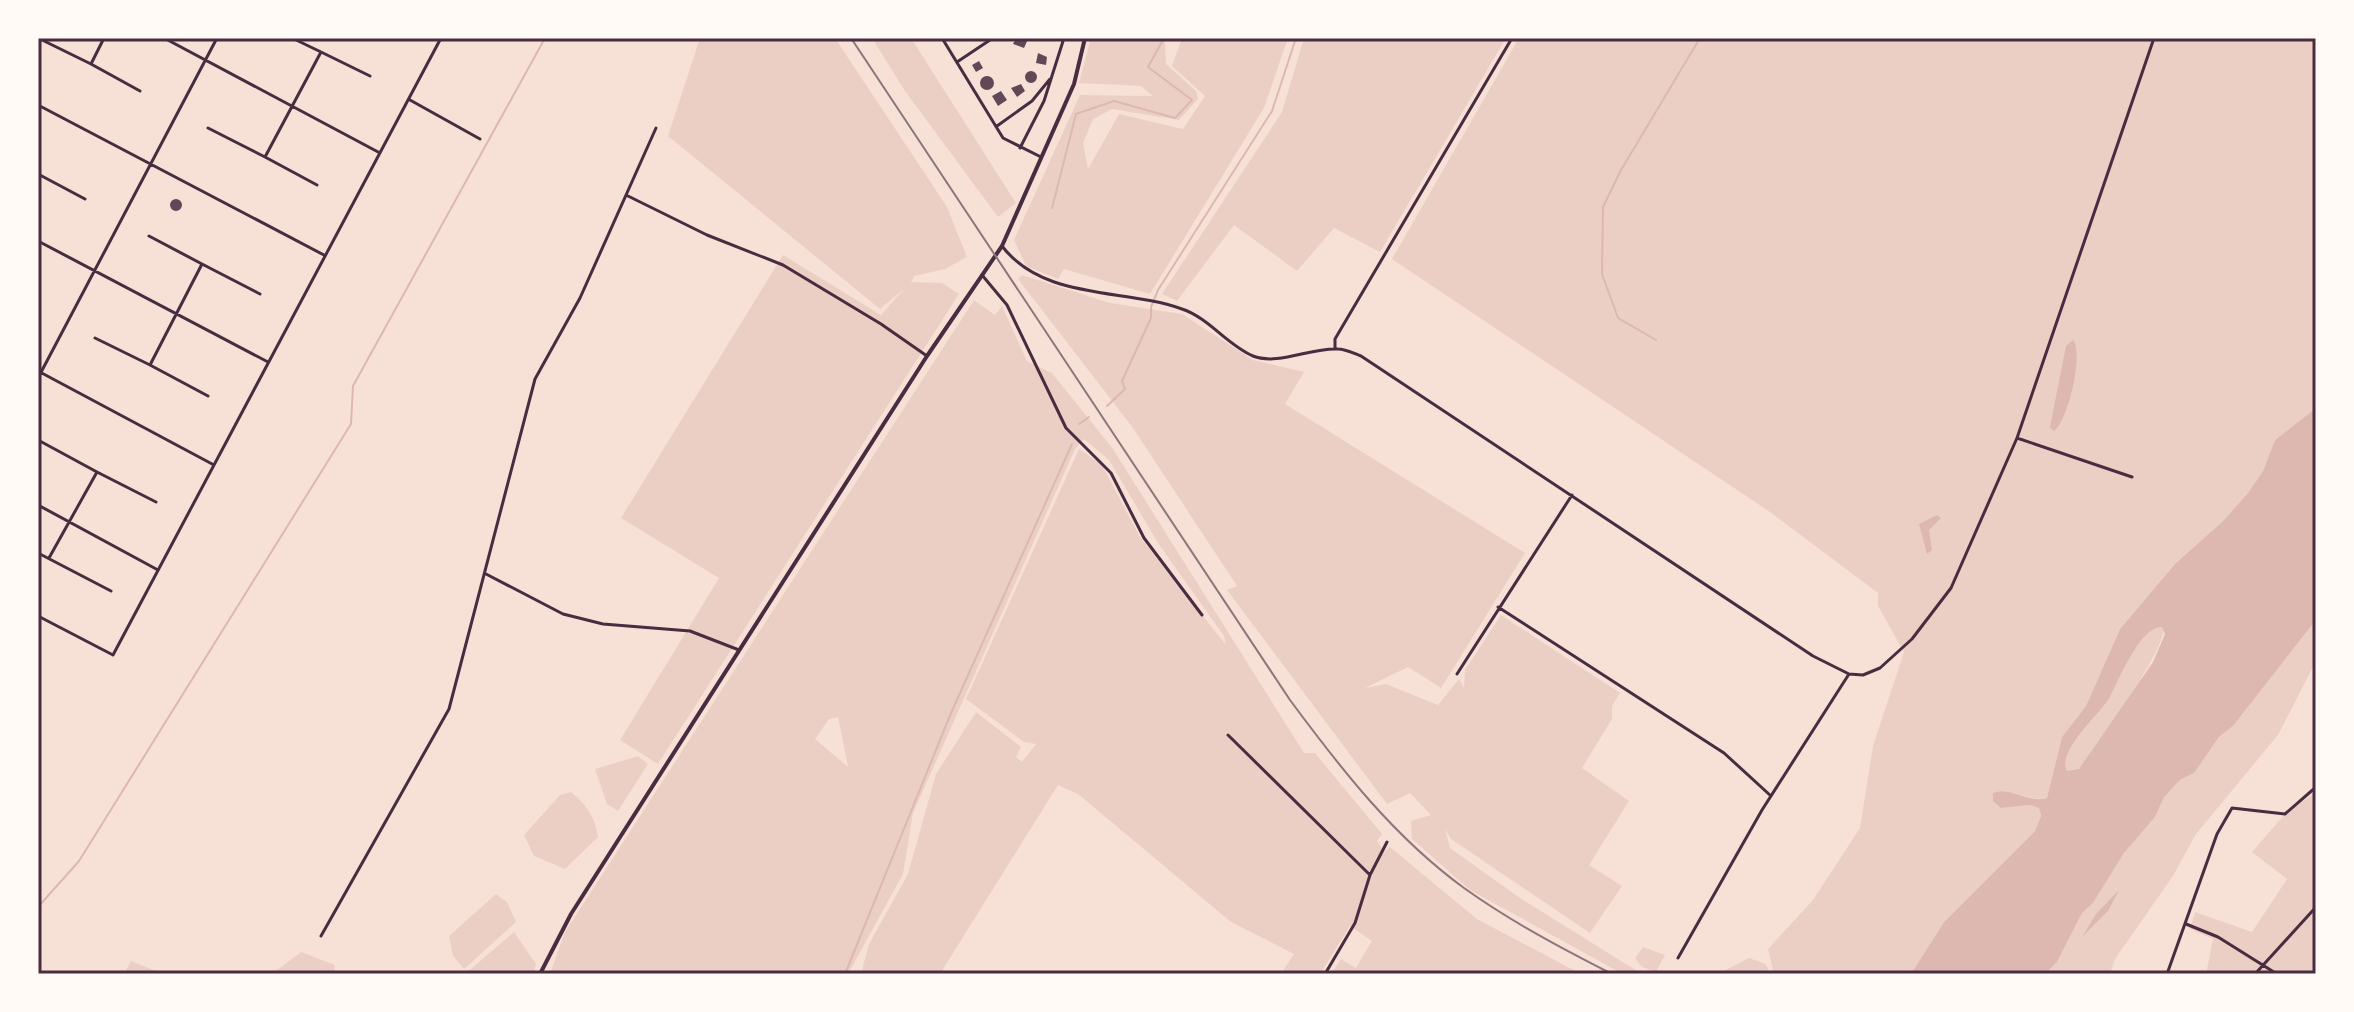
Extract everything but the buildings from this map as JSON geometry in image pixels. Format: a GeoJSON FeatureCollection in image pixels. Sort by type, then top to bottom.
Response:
{"type":"FeatureCollection","features":[{"type":"Feature","properties":{"kind":"street"},"geometry":{"type":"LineString","coordinates":[[38,38],[140,91]]}},
{"type":"Feature","properties":{"kind":"street"},"geometry":{"type":"LineString","coordinates":[[91,64],[104,38]]}},
{"type":"Feature","properties":{"kind":"street"},"geometry":{"type":"LineString","coordinates":[[164,38],[380,153]]}},
{"type":"Feature","properties":{"kind":"street"},"geometry":{"type":"LineString","coordinates":[[38,378],[217,38]]}},
{"type":"Feature","properties":{"kind":"street"},"geometry":{"type":"LineString","coordinates":[[292,38],[370,76]]}},
{"type":"Feature","properties":{"kind":"street"},"geometry":{"type":"LineString","coordinates":[[38,616],[113,655],[441,38]]}},
{"type":"Feature","properties":{"kind":"street"},"geometry":{"type":"LineString","coordinates":[[942,38],[1005,140],[1041,157]]}},
{"type":"Feature","properties":{"kind":"street"},"geometry":{"type":"LineString","coordinates":[[957,62],[993,38]]}},
{"type":"Feature","properties":{"kind":"street"},"geometry":{"type":"LineString","coordinates":[[1020,148],[1053,75],[1064,38]]}},
{"type":"Feature","properties":{"kind":"street"},"geometry":{"type":"LineString","coordinates":[[540,974],[571,914],[927,356],[1002,246],[1074,84],[1085,38]]}},
{"type":"Feature","properties":{"kind":"street"},"geometry":{"type":"LineString","coordinates":[[1335,348],[1335,339],[1512,38]]}},
{"type":"Feature","properties":{"kind":"street"},"geometry":{"type":"LineString","coordinates":[[1002,246],[1013,260],[1042,277],[1106,296],[1191,313],[1255,357],[1296,356],[1335,348],[1361,356],[1813,656],[1849,674],[1863,675],[1880,668],[1905,646],[1951,588],[2017,438],[2154,38]]}},
{"type":"Feature","properties":{"kind":"street"},"geometry":{"type":"LineString","coordinates":[[265,157],[321,52]]}},
{"type":"Feature","properties":{"kind":"street"},"geometry":{"type":"LineString","coordinates":[[997,126],[1032,101],[1053,75]]}},
{"type":"Feature","properties":{"kind":"street"},"geometry":{"type":"LineString","coordinates":[[409,99],[480,139]]}},
{"type":"Feature","properties":{"kind":"street"},"geometry":{"type":"LineString","coordinates":[[38,105],[324,255]]}},
{"type":"Feature","properties":{"kind":"street"},"geometry":{"type":"LineString","coordinates":[[208,128],[317,185]]}},
{"type":"Feature","properties":{"kind":"street"},"geometry":{"type":"LineString","coordinates":[[321,936],[449,709],[535,379],[580,298],[656,128]]}},
{"type":"Feature","properties":{"kind":"street"},"geometry":{"type":"LineString","coordinates":[[38,174],[85,199]]}},
{"type":"Feature","properties":{"kind":"street"},"geometry":{"type":"LineString","coordinates":[[628,196],[707,235],[783,265],[881,324],[927,356]]}},
{"type":"Feature","properties":{"kind":"street"},"geometry":{"type":"LineString","coordinates":[[149,236],[260,294]]}},
{"type":"Feature","properties":{"kind":"street"},"geometry":{"type":"LineString","coordinates":[[38,241],[268,362]]}},
{"type":"Feature","properties":{"kind":"street"},"geometry":{"type":"LineString","coordinates":[[150,365],[202,264]]}},
{"type":"Feature","properties":{"kind":"street"},"geometry":{"type":"LineString","coordinates":[[982,275],[1007,305],[1066,428],[1111,473],[1144,538],[1202,615]]}},
{"type":"Feature","properties":{"kind":"street"},"geometry":{"type":"LineString","coordinates":[[95,338],[208,396]]}},
{"type":"Feature","properties":{"kind":"street"},"geometry":{"type":"LineString","coordinates":[[40,372],[214,465]]}},
{"type":"Feature","properties":{"kind":"street"},"geometry":{"type":"LineString","coordinates":[[2017,438],[2132,477]]}},
{"type":"Feature","properties":{"kind":"street"},"geometry":{"type":"LineString","coordinates":[[38,440],[156,502]]}},
{"type":"Feature","properties":{"kind":"street"},"geometry":{"type":"LineString","coordinates":[[49,558],[97,472]]}},
{"type":"Feature","properties":{"kind":"street"},"geometry":{"type":"LineString","coordinates":[[1457,674],[1572,495]]}},
{"type":"Feature","properties":{"kind":"street"},"geometry":{"type":"LineString","coordinates":[[38,505],[158,570]]}},
{"type":"Feature","properties":{"kind":"street"},"geometry":{"type":"LineString","coordinates":[[38,553],[111,591]]}},
{"type":"Feature","properties":{"kind":"street"},"geometry":{"type":"LineString","coordinates":[[486,574],[563,614],[603,624],[690,631],[740,651]]}},
{"type":"Feature","properties":{"kind":"street"},"geometry":{"type":"LineString","coordinates":[[1498,607],[1724,753],[1771,796]]}},
{"type":"Feature","properties":{"kind":"street"},"geometry":{"type":"LineString","coordinates":[[1678,958],[1771,796],[1849,674]]}},
{"type":"Feature","properties":{"kind":"street"},"geometry":{"type":"LineString","coordinates":[[1228,735],[1370,875]]}},
{"type":"Feature","properties":{"kind":"street"},"geometry":{"type":"LineString","coordinates":[[2167,974],[2217,834],[2232,808],[2285,814],[2316,787]]}},
{"type":"Feature","properties":{"kind":"street"},"geometry":{"type":"LineString","coordinates":[[1325,974],[1355,923],[1370,875],[1387,842]]}},
{"type":"Feature","properties":{"kind":"street"},"geometry":{"type":"LineString","coordinates":[[2255,974],[2260,964],[2278,950],[2316,907]]}},
{"type":"Feature","properties":{"kind":"street"},"geometry":{"type":"LineString","coordinates":[[2185,924],[2218,937],[2277,974]]}},
{"type":"Feature","properties":{"kind":"shaded area"},"geometry":{"type":"Polygon","coordinates":[[[700,38],[835,38],[947,207],[967,257],[945,269],[914,276],[911,282],[942,283],[959,294],[658,764],[620,740],[719,578],[621,518],[783,255],[881,315],[904,289],[880,309],[668,136],[700,38]]]}},
{"type":"Feature","properties":{"kind":"shaded area"},"geometry":{"type":"Polygon","coordinates":[[[872,38],[911,38],[1016,203],[998,217],[905,91],[872,38]]]}},
{"type":"Feature","properties":{"kind":"shaded area"},"geometry":{"type":"Polygon","coordinates":[[[1091,38],[1169,38],[1165,42],[1166,64],[1196,91],[1198,99],[1179,120],[1112,109],[1093,119],[1083,143],[1088,169],[1119,114],[1183,129],[1205,96],[1172,66],[1182,38],[1288,38],[1264,108],[1150,294],[1064,269],[1058,279],[1026,266],[1014,240],[1080,95],[1153,96],[1141,86],[1079,83],[1091,38]]]}},
{"type":"Feature","properties":{"kind":"shaded area"},"geometry":{"type":"Polygon","coordinates":[[[1304,38],[1506,38],[1380,252],[1334,228],[1297,271],[1234,225],[1177,301],[1162,294],[1282,112],[1304,38]]]}},
{"type":"Feature","properties":{"kind":"shaded area"},"geometry":{"type":"Polygon","coordinates":[[[1519,38],[2316,38],[2316,408],[2275,440],[2263,471],[2248,493],[2223,521],[2175,564],[2120,629],[2086,706],[2062,737],[2047,798],[1999,791],[1993,793],[1993,801],[2001,808],[2030,805],[2039,808],[2041,816],[2035,831],[1944,922],[1911,974],[1774,974],[1768,949],[1813,900],[1860,828],[1873,746],[1904,652],[1878,606],[1878,593],[1770,512],[1392,259],[1519,38]]]}},
{"type":"Feature","properties":{"kind":"shaded area"},"geometry":{"type":"Polygon","coordinates":[[[1022,275],[1110,303],[1182,314],[1253,360],[1304,372],[1285,404],[1525,553],[1441,688],[1408,667],[1365,688],[1386,684],[1438,705],[1459,679],[1464,688],[1465,670],[1501,615],[1620,693],[1612,706],[1612,719],[1582,768],[1629,801],[1589,865],[1622,886],[1590,933],[1451,839],[1445,829],[1450,848],[1520,898],[1642,974],[1623,974],[1470,890],[1412,839],[1411,821],[1431,815],[1410,793],[1387,804],[1227,590],[1237,586],[1133,428],[1018,279],[1022,275]]]}},
{"type":"Feature","properties":{"kind":"shaded area"},"geometry":{"type":"Polygon","coordinates":[[[974,300],[995,315],[1002,306],[1027,361],[1052,373],[1113,449],[1304,753],[1315,753],[1382,834],[1377,841],[1384,852],[1390,847],[1477,919],[1581,974],[1331,974],[1341,959],[1356,968],[1372,941],[1350,926],[1320,974],[1281,974],[1294,954],[1231,922],[1078,794],[1058,785],[940,974],[861,974],[869,944],[908,874],[936,774],[976,712],[1021,747],[1016,757],[1022,762],[1036,744],[1024,742],[966,699],[1079,449],[1102,465],[1140,537],[1226,645],[1224,636],[1158,543],[1109,460],[1084,439],[1075,449],[913,813],[903,874],[848,974],[550,974],[565,932],[974,300]],[[838,717],[829,719],[815,739],[848,766],[838,717]]]}},
{"type":"Feature","properties":{"kind":"shaded area"},"geometry":{"type":"Polygon","coordinates":[[[2073,340],[2077,359],[2073,387],[2064,415],[2054,431],[2050,427],[2066,346],[2073,340]]]}},
{"type":"Feature","properties":{"kind":"shaded area"},"geometry":{"type":"Polygon","coordinates":[[[2316,408],[2316,620],[2233,726],[2219,737],[2194,773],[2180,780],[2164,797],[2155,817],[2124,853],[2093,903],[2082,913],[2057,962],[2045,974],[1911,974],[1944,922],[2035,831],[2041,816],[2039,808],[2030,805],[2001,808],[1993,801],[1993,793],[2000,791],[2034,799],[2047,798],[2062,737],[2086,706],[2120,629],[2175,564],[2223,521],[2248,493],[2263,471],[2275,440],[2316,408]],[[2162,627],[2154,629],[2138,645],[2109,699],[2073,744],[2065,763],[2067,771],[2079,769],[2153,662],[2165,634],[2162,627]]]}},
{"type":"Feature","properties":{"kind":"shaded area"},"geometry":{"type":"Polygon","coordinates":[[[1937,515],[1941,518],[1929,530],[1932,550],[1927,554],[1919,524],[1937,515]]]}},
{"type":"Feature","properties":{"kind":"shaded area"},"geometry":{"type":"Polygon","coordinates":[[[2316,620],[2316,661],[2278,735],[2196,834],[2173,876],[2115,959],[2110,974],[2045,974],[2057,962],[2082,913],[2093,903],[2124,853],[2155,817],[2164,796],[2180,780],[2194,773],[2219,737],[2233,726],[2316,620]]]}},
{"type":"Feature","properties":{"kind":"shaded area"},"geometry":{"type":"Polygon","coordinates":[[[2159,626],[2164,628],[2154,656],[2129,697],[2082,766],[2073,773],[2067,771],[2068,753],[2074,743],[2105,705],[2136,647],[2159,626]]]}},
{"type":"Feature","properties":{"kind":"shaded area"},"geometry":{"type":"Polygon","coordinates":[[[638,756],[648,764],[618,811],[607,804],[595,769],[638,756]]]}},
{"type":"Feature","properties":{"kind":"shaded area"},"geometry":{"type":"Polygon","coordinates":[[[571,792],[589,812],[598,837],[565,869],[534,856],[524,835],[560,795],[571,792]]]}},
{"type":"Feature","properties":{"kind":"shaded area"},"geometry":{"type":"Polygon","coordinates":[[[2316,792],[2316,974],[2206,974],[2213,939],[2190,929],[2195,912],[2252,932],[2287,879],[2252,852],[2285,814],[2316,792]]]}},
{"type":"Feature","properties":{"kind":"shaded area"},"geometry":{"type":"Polygon","coordinates":[[[2119,890],[2108,911],[2082,937],[2096,914],[2119,890]]]}},
{"type":"Feature","properties":{"kind":"shaded area"},"geometry":{"type":"Polygon","coordinates":[[[496,894],[507,902],[516,922],[464,969],[453,956],[449,936],[496,894]]]}},
{"type":"Feature","properties":{"kind":"shaded area"},"geometry":{"type":"Polygon","coordinates":[[[514,932],[536,964],[533,974],[465,974],[514,932]]]}},
{"type":"Feature","properties":{"kind":"shaded area"},"geometry":{"type":"Polygon","coordinates":[[[1643,947],[1665,955],[1656,972],[1642,967],[1635,958],[1643,947]]]}},
{"type":"Feature","properties":{"kind":"shaded area"},"geometry":{"type":"Polygon","coordinates":[[[301,952],[335,965],[334,974],[272,974],[301,952]]]}},
{"type":"Feature","properties":{"kind":"shaded area"},"geometry":{"type":"Polygon","coordinates":[[[1749,958],[1766,964],[1770,974],[1718,974],[1749,958]]]}},
{"type":"Feature","properties":{"kind":"shaded area"},"geometry":{"type":"Polygon","coordinates":[[[131,961],[163,974],[124,974],[131,961]]]}},
{"type":"Feature","properties":{"kind":"waterway"},"geometry":{"type":"LineString","coordinates":[[38,907],[79,861],[351,424],[353,386],[545,38]]}},
{"type":"Feature","properties":{"kind":"waterway"},"geometry":{"type":"LineString","coordinates":[[1052,208],[1076,114],[1114,101],[1175,118],[1192,100],[1148,67],[1164,38]]}},
{"type":"Feature","properties":{"kind":"waterway"},"geometry":{"type":"LineString","coordinates":[[1107,406],[1125,389],[1122,381],[1151,318],[1151,307],[1158,290],[1272,111],[1296,38]]}},
{"type":"Feature","properties":{"kind":"waterway"},"geometry":{"type":"LineString","coordinates":[[1656,340],[1618,318],[1602,274],[1603,207],[1621,170],[1700,38]]}},
{"type":"Feature","properties":{"kind":"waterway"},"geometry":{"type":"LineString","coordinates":[[1079,424],[1089,417]]}},
{"type":"Feature","properties":{"kind":"waterway"},"geometry":{"type":"LineString","coordinates":[[845,974],[951,713],[1072,444]]}},
{"type":"Feature","properties":{"kind":"railway"},"geometry":{"type":"LineString","coordinates":[[851,38],[1290,700],[1349,776],[1414,847],[1464,888],[1536,934],[1612,974]]}}]}
